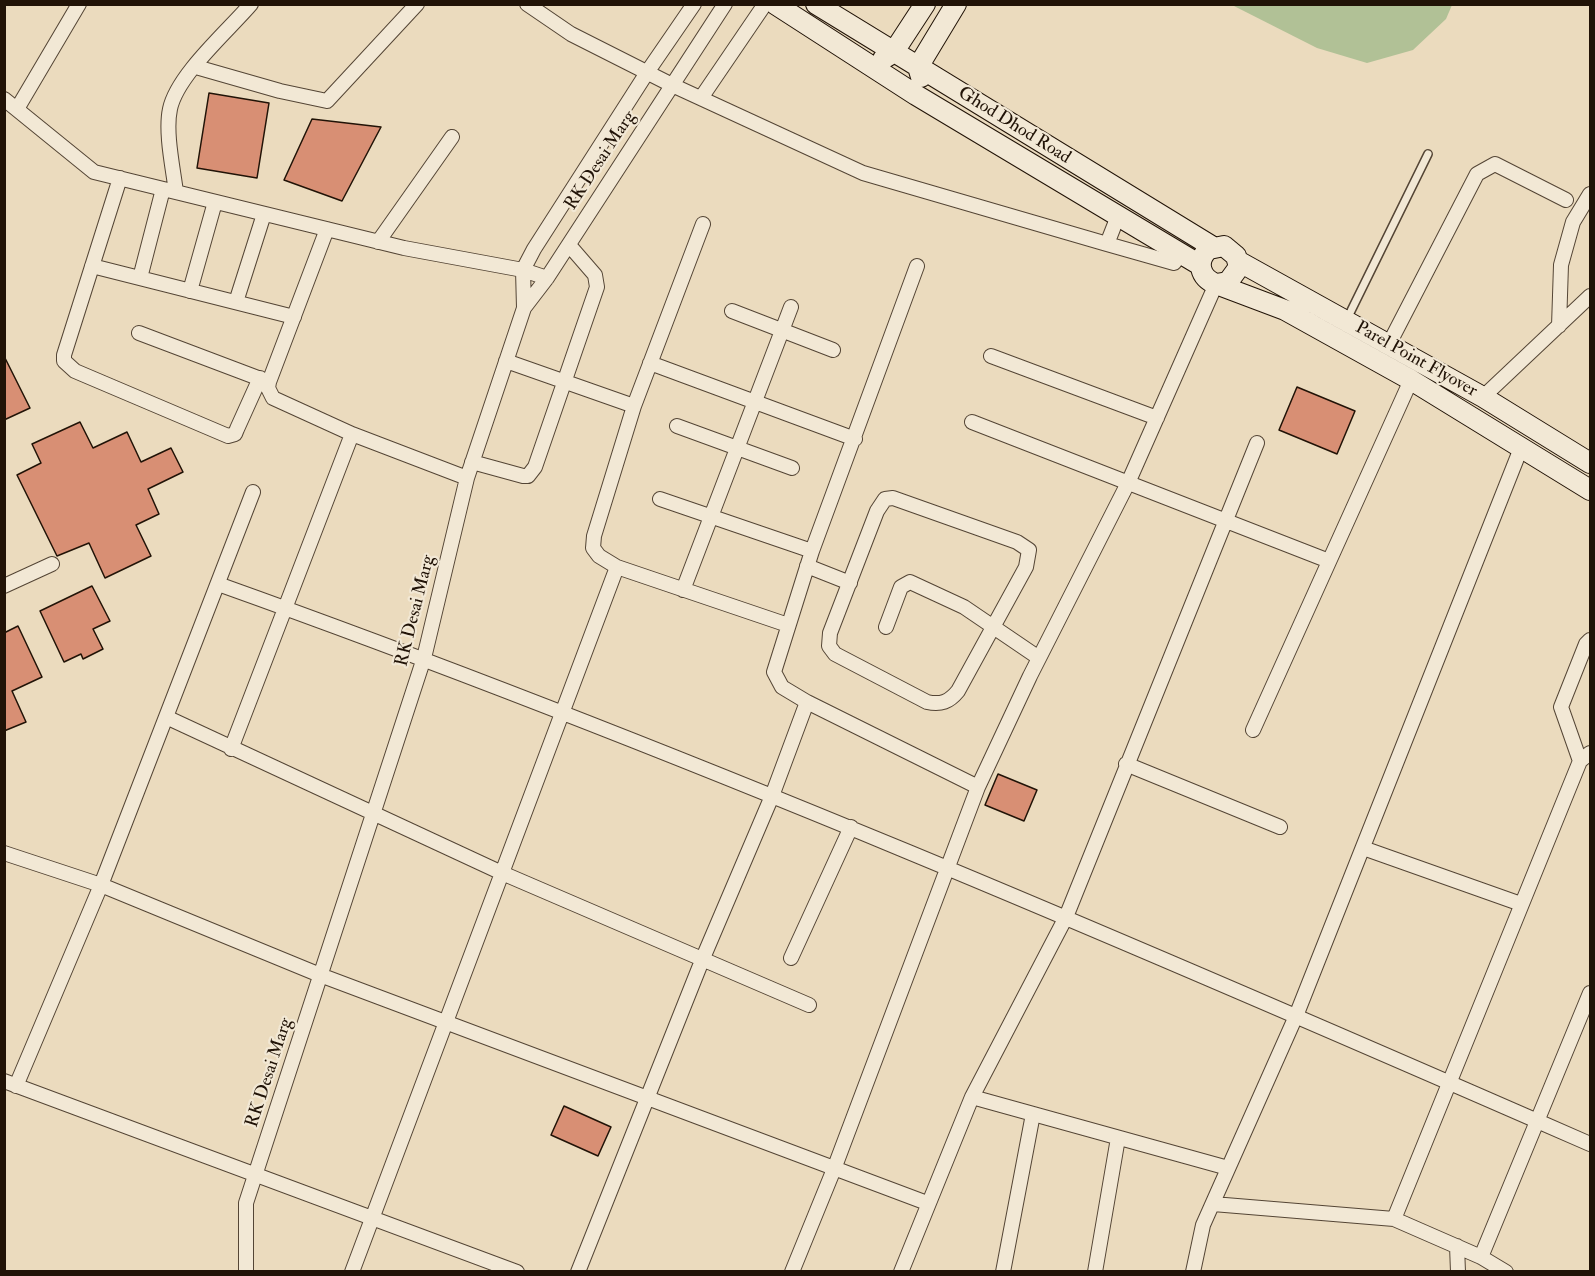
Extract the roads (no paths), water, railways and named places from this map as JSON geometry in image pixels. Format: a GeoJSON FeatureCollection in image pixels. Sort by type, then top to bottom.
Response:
{"type":"FeatureCollection","features":[{"type":"Feature","properties":{"kind":"main road"},"geometry":{"type":"LineString","coordinates":[[774,4],[905,88],[1200,265]]}},
{"type":"Feature","properties":{"kind":"main road","name":"Ghod Dhod Road"},"geometry":{"type":"LineString","coordinates":[[816,4],[1213,247],[1229,248],[1238,261]]}},
{"type":"Feature","properties":{"kind":"main road"},"geometry":{"type":"LineString","coordinates":[[881,72],[883,59],[893,53],[926,4]]}},
{"type":"Feature","properties":{"kind":"main road"},"geometry":{"type":"LineString","coordinates":[[905,88],[914,87],[920,81],[921,72],[918,67],[956,4]]}},
{"type":"Feature","properties":{"kind":"main road"},"geometry":{"type":"LineString","coordinates":[[1213,247],[1202,256],[1200,265],[1205,277],[1216,284],[1285,310],[1411,380],[1590,490]]}},
{"type":"Feature","properties":{"kind":"main road"},"geometry":{"type":"LineString","coordinates":[[1216,284],[1233,278],[1238,261]]}},
{"type":"Feature","properties":{"kind":"main road","name":"Parel Point Flyover"},"geometry":{"type":"LineString","coordinates":[[1238,261],[1483,397],[1590,463]]}},
{"type":"Feature","properties":{"kind":"street"},"geometry":{"type":"LineString","coordinates":[[17,109],[79,4]]}},
{"type":"Feature","properties":{"kind":"street"},"geometry":{"type":"LineString","coordinates":[[140,278],[169,190],[170,108],[178,89],[251,4]]}},
{"type":"Feature","properties":{"kind":"street"},"geometry":{"type":"LineString","coordinates":[[196,67],[327,101],[417,4]]}},
{"type":"Feature","properties":{"kind":"street"},"geometry":{"type":"LineString","coordinates":[[526,4],[571,34],[672,85],[863,173],[1174,263],[1181,254]]}},
{"type":"Feature","properties":{"kind":"street"},"geometry":{"type":"LineString","coordinates":[[524,308],[523,270],[648,71],[694,4]]}},
{"type":"Feature","properties":{"kind":"street","name":"RK Desai Marg"},"geometry":{"type":"LineString","coordinates":[[246,1272],[246,1203],[424,658],[467,478],[524,308],[547,278],[725,4]]}},
{"type":"Feature","properties":{"kind":"street"},"geometry":{"type":"LineString","coordinates":[[701,99],[765,4]]}},
{"type":"Feature","properties":{"kind":"street"},"geometry":{"type":"LineString","coordinates":[[4,99],[94,172],[378,242],[523,270],[547,278]]}},
{"type":"Feature","properties":{"kind":"street"},"geometry":{"type":"LineString","coordinates":[[378,242],[452,137]]}},
{"type":"Feature","properties":{"kind":"street"},"geometry":{"type":"LineString","coordinates":[[1389,344],[1477,174],[1495,164],[1566,200]]}},
{"type":"Feature","properties":{"kind":"street"},"geometry":{"type":"LineString","coordinates":[[120,178],[64,361],[75,371],[228,436],[235,434],[264,380],[294,317],[327,230]]}},
{"type":"Feature","properties":{"kind":"street"},"geometry":{"type":"LineString","coordinates":[[1559,326],[1561,265],[1573,222],[1590,194]]}},
{"type":"Feature","properties":{"kind":"street"},"geometry":{"type":"LineString","coordinates":[[190,291],[215,202]]}},
{"type":"Feature","properties":{"kind":"street"},"geometry":{"type":"LineString","coordinates":[[236,302],[264,214]]}},
{"type":"Feature","properties":{"kind":"street"},"geometry":{"type":"LineString","coordinates":[[1107,244],[1118,216]]}},
{"type":"Feature","properties":{"kind":"street"},"geometry":{"type":"LineString","coordinates":[[703,224],[634,406],[594,536],[593,548],[599,556],[617,567],[788,625]]}},
{"type":"Feature","properties":{"kind":"street"},"geometry":{"type":"LineString","coordinates":[[472,462],[523,476],[532,473],[598,282],[595,275],[568,245]]}},
{"type":"Feature","properties":{"kind":"street"},"geometry":{"type":"LineString","coordinates":[[92,266],[294,317]]}},
{"type":"Feature","properties":{"kind":"street"},"geometry":{"type":"LineString","coordinates":[[917,266],[812,551],[774,672],[782,687],[807,702],[978,787]]}},
{"type":"Feature","properties":{"kind":"street"},"geometry":{"type":"LineString","coordinates":[[792,1272],[834,1169],[946,866],[978,787],[1039,658],[1128,483],[1216,284]]}},
{"type":"Feature","properties":{"kind":"street"},"geometry":{"type":"LineString","coordinates":[[1483,397],[1590,296]]}},
{"type":"Feature","properties":{"kind":"street"},"geometry":{"type":"LineString","coordinates":[[683,590],[791,307]]}},
{"type":"Feature","properties":{"kind":"street"},"geometry":{"type":"LineString","coordinates":[[732,311],[833,350]]}},
{"type":"Feature","properties":{"kind":"street"},"geometry":{"type":"LineString","coordinates":[[139,333],[264,380],[273,398],[280,403],[352,434],[467,478]]}},
{"type":"Feature","properties":{"kind":"street"},"geometry":{"type":"LineString","coordinates":[[992,356],[1156,418]]}},
{"type":"Feature","properties":{"kind":"street"},"geometry":{"type":"LineString","coordinates":[[506,361],[634,406]]}},
{"type":"Feature","properties":{"kind":"street"},"geometry":{"type":"LineString","coordinates":[[650,363],[855,439]]}},
{"type":"Feature","properties":{"kind":"street"},"geometry":{"type":"LineString","coordinates":[[1253,730],[1411,380]]}},
{"type":"Feature","properties":{"kind":"street"},"geometry":{"type":"LineString","coordinates":[[972,422],[1329,561]]}},
{"type":"Feature","properties":{"kind":"street"},"geometry":{"type":"LineString","coordinates":[[677,426],[792,468]]}},
{"type":"Feature","properties":{"kind":"street"},"geometry":{"type":"LineString","coordinates":[[231,749],[352,434]]}},
{"type":"Feature","properties":{"kind":"street"},"geometry":{"type":"LineString","coordinates":[[901,1272],[927,1203],[972,1097],[1066,917],[1257,443]]}},
{"type":"Feature","properties":{"kind":"street"},"geometry":{"type":"LineString","coordinates":[[1193,1272],[1203,1225],[1296,1016],[1521,448]]}},
{"type":"Feature","properties":{"kind":"street"},"geometry":{"type":"LineString","coordinates":[[253,492],[101,885],[10,1084],[517,1272]]}},
{"type":"Feature","properties":{"kind":"street"},"geometry":{"type":"LineString","coordinates":[[893,498],[1017,542],[1029,550],[1026,567],[991,626],[953,696],[942,704],[927,702],[831,650],[828,640],[830,633],[877,511],[885,499],[893,498]]}},
{"type":"Feature","properties":{"kind":"street"},"geometry":{"type":"LineString","coordinates":[[660,499],[812,551]]}},
{"type":"Feature","properties":{"kind":"street"},"geometry":{"type":"LineString","coordinates":[[4,586],[52,564]]}},
{"type":"Feature","properties":{"kind":"street"},"geometry":{"type":"LineString","coordinates":[[807,566],[850,583]]}},
{"type":"Feature","properties":{"kind":"street"},"geometry":{"type":"LineString","coordinates":[[352,1272],[617,567]]}},
{"type":"Feature","properties":{"kind":"street"},"geometry":{"type":"LineString","coordinates":[[886,627],[901,587],[910,582],[953,601],[1039,658]]}},
{"type":"Feature","properties":{"kind":"street"},"geometry":{"type":"LineString","coordinates":[[218,584],[424,658],[946,866],[1590,1144]]}},
{"type":"Feature","properties":{"kind":"street"},"geometry":{"type":"LineString","coordinates":[[1394,1219],[1521,904],[1585,757],[1561,707],[1586,644],[1590,640]]}},
{"type":"Feature","properties":{"kind":"street"},"geometry":{"type":"LineString","coordinates":[[578,1272],[703,958],[772,796],[807,702]]}},
{"type":"Feature","properties":{"kind":"street"},"geometry":{"type":"LineString","coordinates":[[166,717],[502,873],[809,1005]]}},
{"type":"Feature","properties":{"kind":"street"},"geometry":{"type":"LineString","coordinates":[[1126,764],[1280,827]]}},
{"type":"Feature","properties":{"kind":"street"},"geometry":{"type":"LineString","coordinates":[[791,958],[850,827]]}},
{"type":"Feature","properties":{"kind":"street"},"geometry":{"type":"LineString","coordinates":[[1363,848],[1521,904]]}},
{"type":"Feature","properties":{"kind":"street"},"geometry":{"type":"LineString","coordinates":[[4,853],[101,885],[320,975],[927,1203]]}},
{"type":"Feature","properties":{"kind":"street"},"geometry":{"type":"LineString","coordinates":[[1481,1257],[1539,1122],[1590,993]]}},
{"type":"Feature","properties":{"kind":"street"},"geometry":{"type":"LineString","coordinates":[[972,1097],[1228,1168]]}},
{"type":"Feature","properties":{"kind":"street"},"geometry":{"type":"LineString","coordinates":[[1003,1272],[1033,1114]]}},
{"type":"Feature","properties":{"kind":"street"},"geometry":{"type":"LineString","coordinates":[[1095,1272],[1118,1138]]}},
{"type":"Feature","properties":{"kind":"street"},"geometry":{"type":"LineString","coordinates":[[1213,1204],[1394,1219],[1481,1257],[1506,1272]]}},
{"type":"Feature","properties":{"kind":"street"},"geometry":{"type":"LineString","coordinates":[[1457,1246],[1458,1272]]}},
{"type":"Feature","properties":{"kind":"lane"},"geometry":{"type":"LineString","coordinates":[[1346,321],[1428,154]]}}]}
